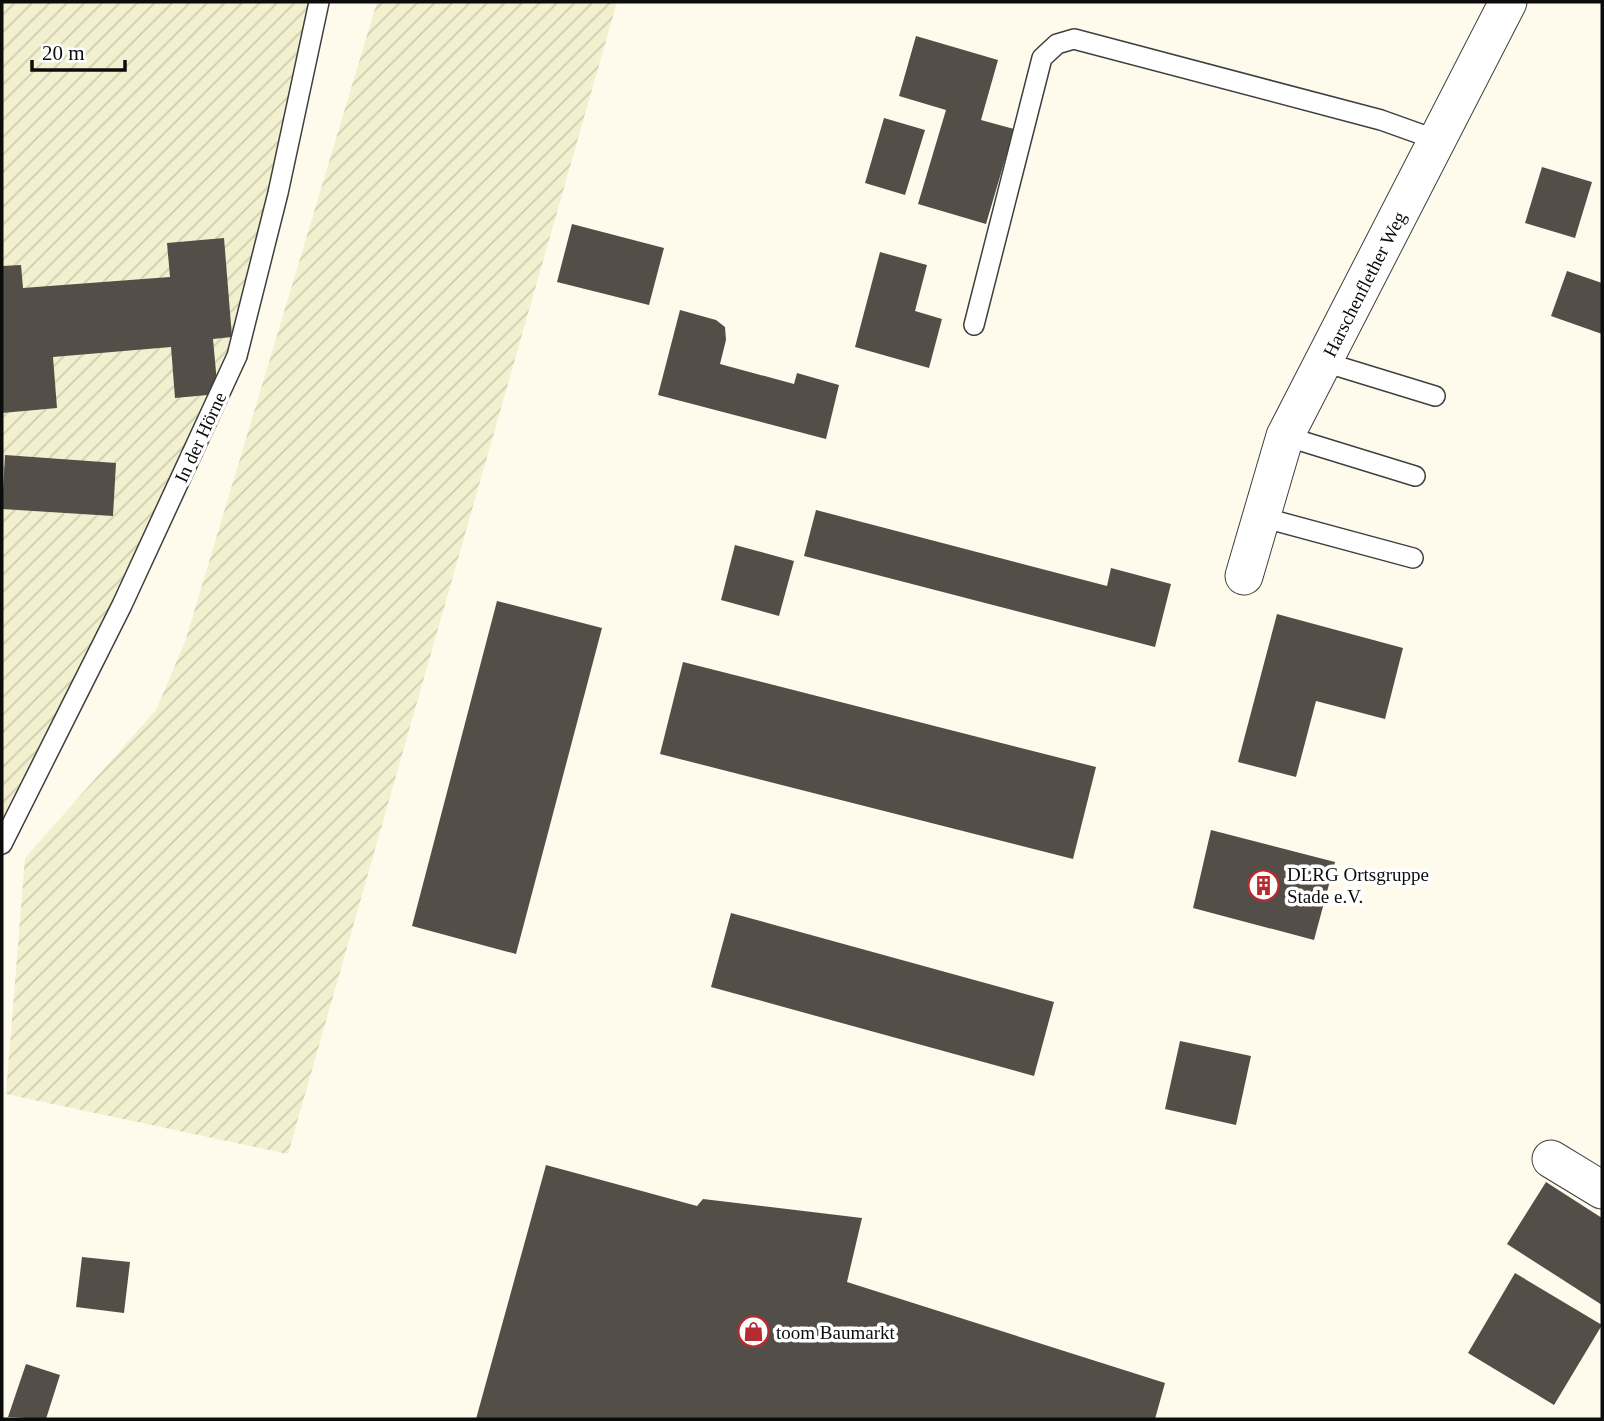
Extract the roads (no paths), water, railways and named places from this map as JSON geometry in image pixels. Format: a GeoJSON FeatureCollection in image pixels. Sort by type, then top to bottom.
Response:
{"type":"FeatureCollection","features":[{"type":"Feature","properties":{"kind":"street","name":"Harschenflether Weg"},"geometry":{"type":"LineString","coordinates":[[1244,576],[1285,436],[1508,2]]}},
{"type":"Feature","properties":{"kind":"street"},"geometry":{"type":"LineString","coordinates":[[1551,1159],[1602,1190]]}},
{"type":"Feature","properties":{"kind":"lane","name":"In der Hörne"},"geometry":{"type":"LineString","coordinates":[[2,844],[122,605],[237,356],[278,193],[318,2]]}},
{"type":"Feature","properties":{"kind":"lane"},"geometry":{"type":"LineString","coordinates":[[974,326],[1042,58],[1057,44],[1074,39],[1381,120],[1437,140]]}},
{"type":"Feature","properties":{"kind":"lane"},"geometry":{"type":"LineString","coordinates":[[1324,362],[1435,396]]}},
{"type":"Feature","properties":{"kind":"lane"},"geometry":{"type":"LineString","coordinates":[[1285,436],[1415,477]]}},
{"type":"Feature","properties":{"kind":"lane"},"geometry":{"type":"LineString","coordinates":[[1261,517],[1413,558]]}},
{"type":"Feature","properties":{"kind":"place","name":"DLRG Ortsgruppe Stade e.V."},"geometry":{"type":"Point","coordinates":[1264,885]}},
{"type":"Feature","properties":{"kind":"place","name":"toom Baumarkt"},"geometry":{"type":"Point","coordinates":[753,1332]}}]}
